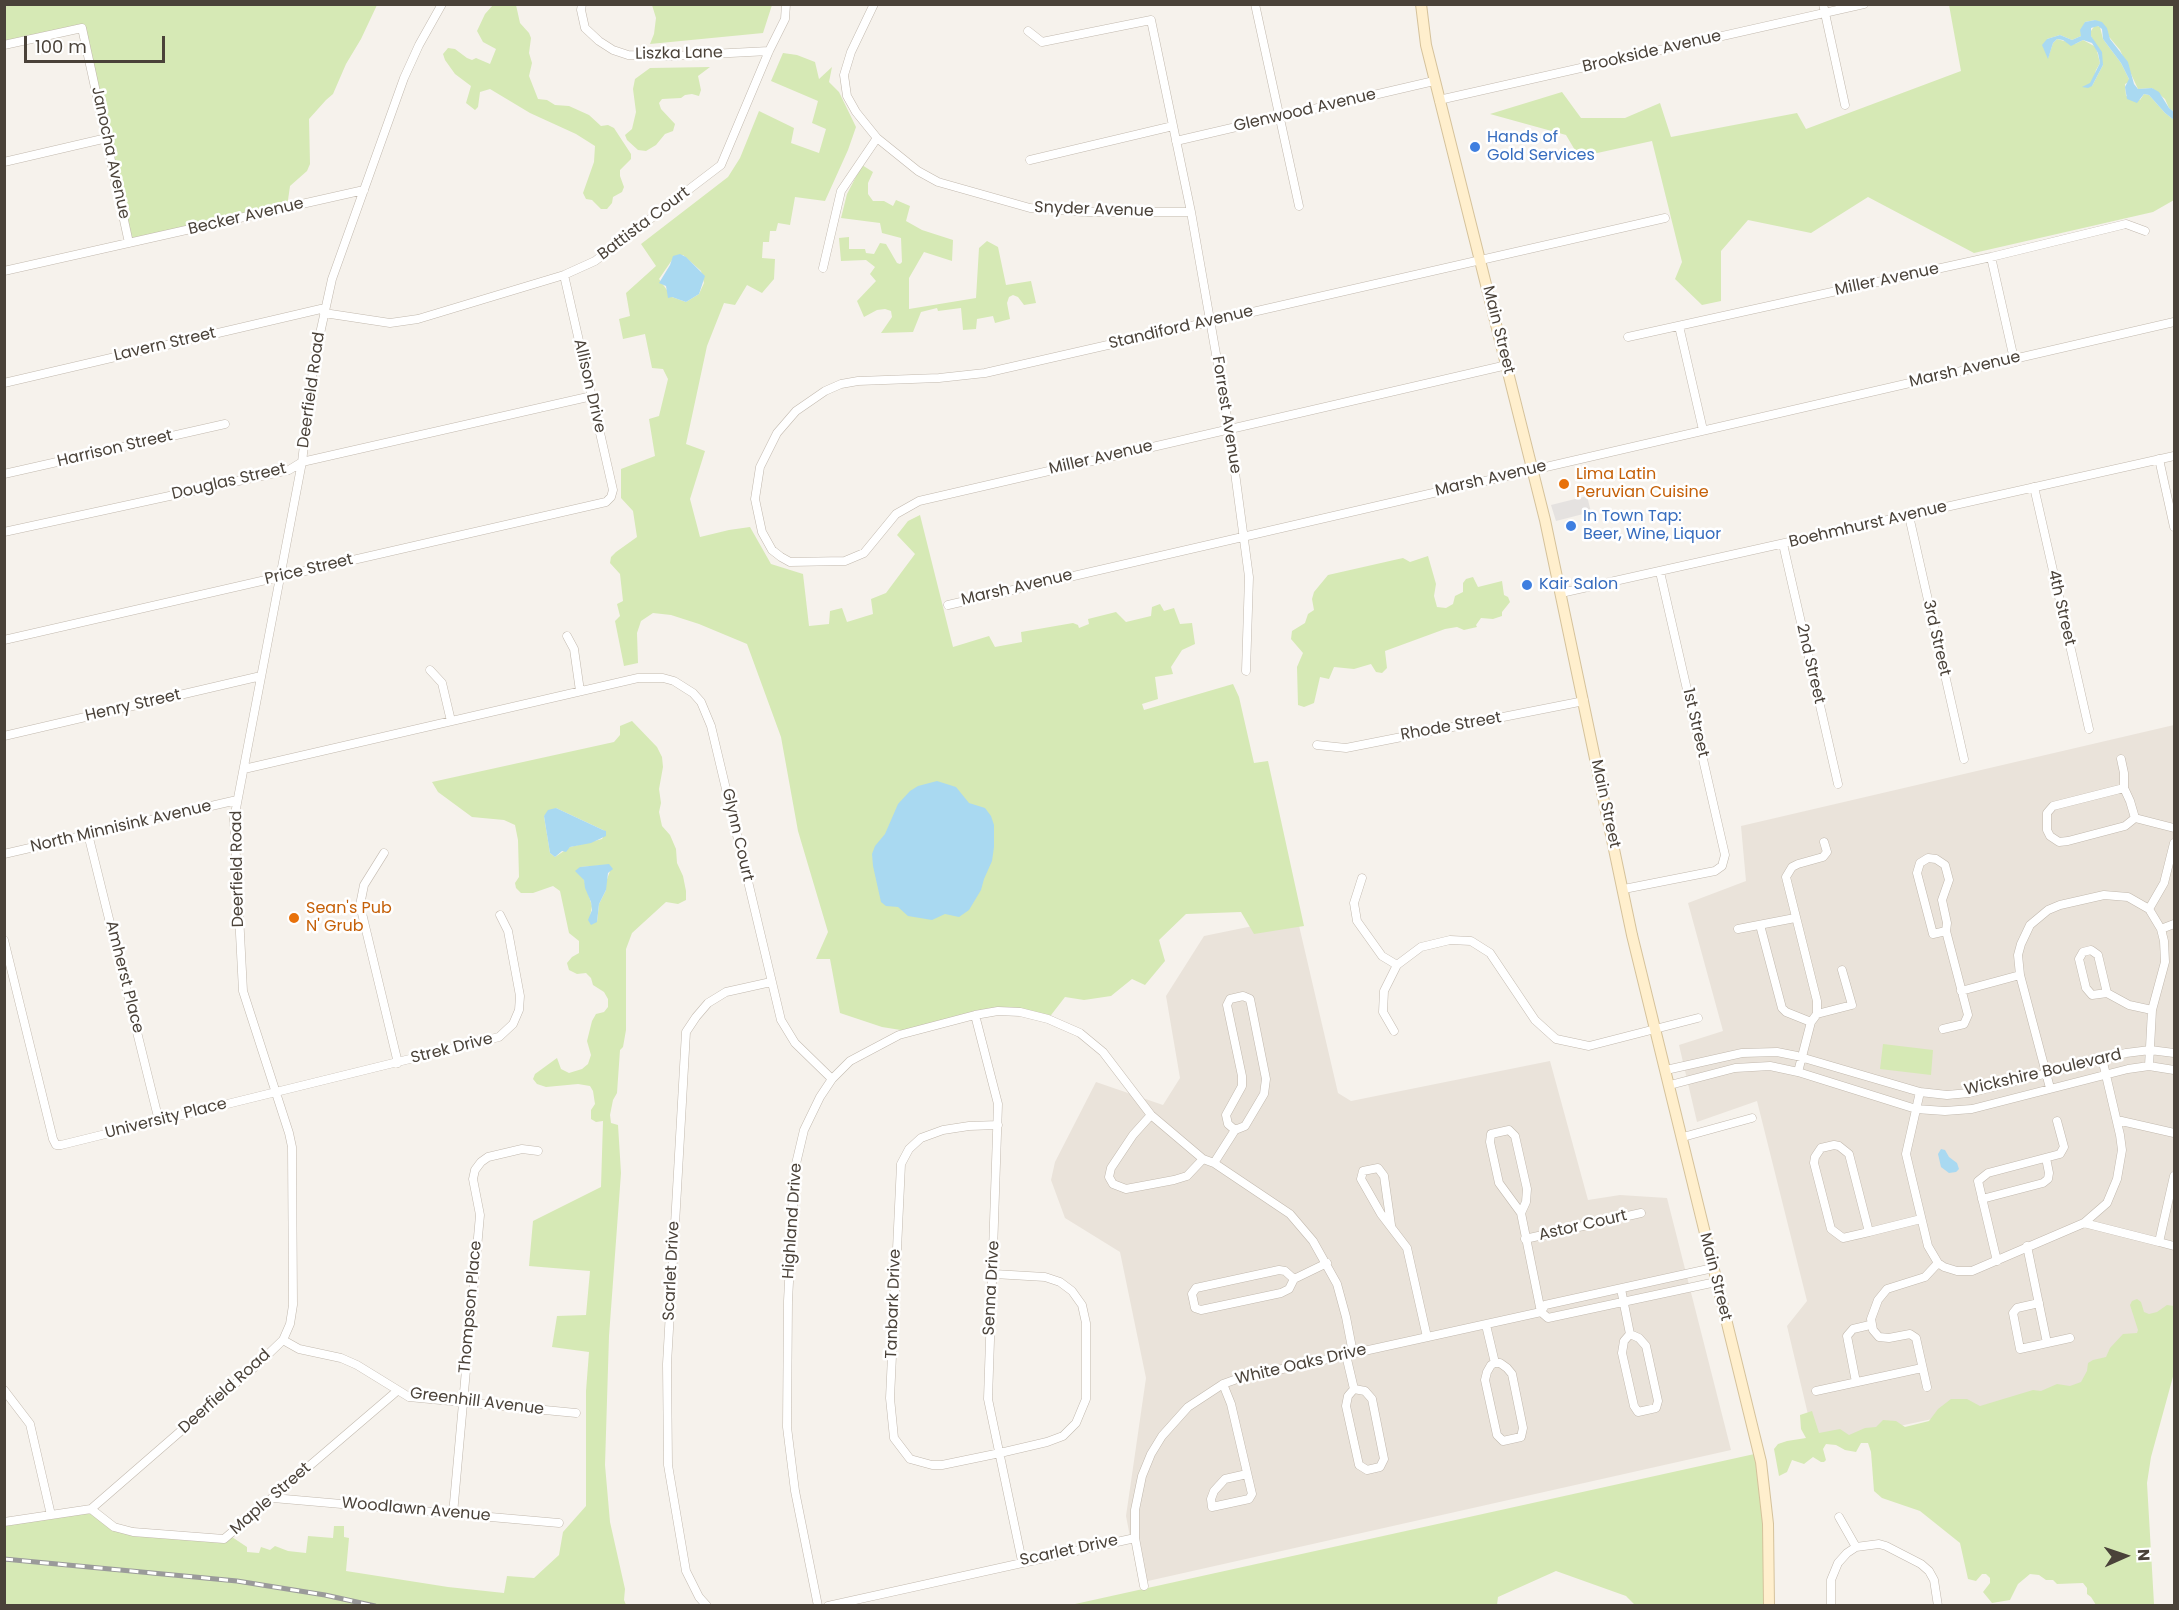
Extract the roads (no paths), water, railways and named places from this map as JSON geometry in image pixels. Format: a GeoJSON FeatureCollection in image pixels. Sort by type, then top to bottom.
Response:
{"type":"FeatureCollection","features":[{"type":"Feature","properties":{"kind":"main road","name":"Main Street"},"geometry":{"type":"LineString","coordinates":[[1421,4],[1426,45],[1434,81],[1507,365],[1561,593],[1632,935],[1761,1462],[1768,1524],[1769,1605]]}},
{"type":"Feature","properties":{"kind":"street","name":"Deerfield Road"},"geometry":{"type":"LineString","coordinates":[[91,1509],[258,1364],[283,1340],[290,1324],[293,1305],[292,1160],[289,1133],[241,981],[234,836],[237,800],[302,462],[315,360],[332,279],[404,78],[442,4]]}},
{"type":"Feature","properties":{"kind":"street","name":"Liszka Lane"},"geometry":{"type":"LineString","coordinates":[[582,4],[585,28],[613,50],[628,55],[672,56],[769,51]]}},
{"type":"Feature","properties":{"kind":"street","name":"Battista Court"},"geometry":{"type":"LineString","coordinates":[[325,311],[390,323],[418,319],[564,275],[595,261],[721,165],[769,51],[785,19],[786,4]]}},
{"type":"Feature","properties":{"kind":"street","name":"Snyder Avenue"},"geometry":{"type":"LineString","coordinates":[[874,4],[850,52],[844,75],[847,96],[856,112],[877,138],[918,171],[938,182],[1030,208],[1085,212],[1191,212]]}},
{"type":"Feature","properties":{"kind":"street"},"geometry":{"type":"LineString","coordinates":[[1255,4],[1299,206]]}},
{"type":"Feature","properties":{"kind":"street","name":"Brookside Avenue"},"geometry":{"type":"LineString","coordinates":[[1439,100],[1824,9],[1864,4]]}},
{"type":"Feature","properties":{"kind":"street"},"geometry":{"type":"LineString","coordinates":[[1824,9],[1845,105]]}},
{"type":"Feature","properties":{"kind":"street","name":"Forrest Avenue"},"geometry":{"type":"LineString","coordinates":[[1028,31],[1041,42],[1151,20],[1191,212],[1229,428],[1249,577],[1246,671]]}},
{"type":"Feature","properties":{"kind":"street","name":"Janocha Avenue"},"geometry":{"type":"LineString","coordinates":[[4,45],[82,28],[129,243]]}},
{"type":"Feature","properties":{"kind":"street","name":"Glenwood Avenue"},"geometry":{"type":"LineString","coordinates":[[1176,141],[1434,81]]}},
{"type":"Feature","properties":{"kind":"street"},"geometry":{"type":"LineString","coordinates":[[1030,160],[1173,126]]}},
{"type":"Feature","properties":{"kind":"street"},"geometry":{"type":"LineString","coordinates":[[4,162],[107,138]]}},
{"type":"Feature","properties":{"kind":"street"},"geometry":{"type":"LineString","coordinates":[[824,268],[841,191],[877,138]]}},
{"type":"Feature","properties":{"kind":"street","name":"Becker Avenue"},"geometry":{"type":"LineString","coordinates":[[4,271],[364,190]]}},
{"type":"Feature","properties":{"kind":"street","name":"Standiford Avenue"},"geometry":{"type":"LineString","coordinates":[[755,499],[760,466],[777,433],[796,411],[841,384],[985,373],[1665,218]]}},
{"type":"Feature","properties":{"kind":"street","name":"Miller Avenue"},"geometry":{"type":"LineString","coordinates":[[1628,337],[2126,225],[2145,231]]}},
{"type":"Feature","properties":{"kind":"street"},"geometry":{"type":"LineString","coordinates":[[1991,257],[2014,359]]}},
{"type":"Feature","properties":{"kind":"street","name":"Allison Drive"},"geometry":{"type":"LineString","coordinates":[[564,275],[613,489],[611,497]]}},
{"type":"Feature","properties":{"kind":"street","name":"Lavern Street"},"geometry":{"type":"LineString","coordinates":[[4,382],[325,311]]}},
{"type":"Feature","properties":{"kind":"street","name":"Marsh Avenue"},"geometry":{"type":"LineString","coordinates":[[948,605],[2175,322]]}},
{"type":"Feature","properties":{"kind":"street"},"geometry":{"type":"LineString","coordinates":[[1679,326],[1703,430]]}},
{"type":"Feature","properties":{"kind":"street","name":"Miller Avenue"},"geometry":{"type":"LineString","coordinates":[[755,499],[762,532],[772,550],[781,557],[790,562],[845,561],[864,553],[896,514],[919,501],[1507,365]]}},
{"type":"Feature","properties":{"kind":"street","name":"Douglas Street"},"geometry":{"type":"LineString","coordinates":[[4,532],[289,470],[302,462],[592,396]]}},
{"type":"Feature","properties":{"kind":"street","name":"Harrison Street"},"geometry":{"type":"LineString","coordinates":[[4,474],[225,424]]}},
{"type":"Feature","properties":{"kind":"street","name":"Boehmhurst Avenue"},"geometry":{"type":"LineString","coordinates":[[1561,593],[2175,456]]}},
{"type":"Feature","properties":{"kind":"street"},"geometry":{"type":"LineString","coordinates":[[2159,459],[2175,527]]}},
{"type":"Feature","properties":{"kind":"street","name":"4th Street"},"geometry":{"type":"LineString","coordinates":[[2034,487],[2089,729]]}},
{"type":"Feature","properties":{"kind":"street","name":"Price Street"},"geometry":{"type":"LineString","coordinates":[[4,640],[606,502],[611,497]]}},
{"type":"Feature","properties":{"kind":"street","name":"3rd Street"},"geometry":{"type":"LineString","coordinates":[[1909,516],[1964,759]]}},
{"type":"Feature","properties":{"kind":"street","name":"2nd Street"},"geometry":{"type":"LineString","coordinates":[[1783,544],[1838,784]]}},
{"type":"Feature","properties":{"kind":"street","name":"1st Street"},"geometry":{"type":"LineString","coordinates":[[1624,889],[1715,871],[1722,866],[1725,855],[1660,572]]}},
{"type":"Feature","properties":{"kind":"street"},"geometry":{"type":"LineString","coordinates":[[567,636],[574,649],[580,691]]}},
{"type":"Feature","properties":{"kind":"street"},"geometry":{"type":"LineString","coordinates":[[430,670],[442,683],[451,721]]}},
{"type":"Feature","properties":{"kind":"street","name":"Henry Street"},"geometry":{"type":"LineString","coordinates":[[4,736],[261,676]]}},
{"type":"Feature","properties":{"kind":"street","name":"Glynn Court"},"geometry":{"type":"LineString","coordinates":[[244,769],[638,678],[651,677],[674,681],[693,693],[701,702],[711,726],[781,1020],[795,1043],[832,1079]]}},
{"type":"Feature","properties":{"kind":"street","name":"Rhode Street"},"geometry":{"type":"LineString","coordinates":[[1317,745],[1346,748],[1584,701]]}},
{"type":"Feature","properties":{"kind":"street"},"geometry":{"type":"LineString","coordinates":[[2121,759],[2124,788],[2135,818]]}},
{"type":"Feature","properties":{"kind":"street"},"geometry":{"type":"LineString","coordinates":[[2124,788],[2053,806],[2047,813],[2047,830],[2050,836],[2059,842],[2068,841],[2125,826],[2135,818]]}},
{"type":"Feature","properties":{"kind":"street","name":"North Minnisink Avenue"},"geometry":{"type":"LineString","coordinates":[[4,854],[237,800]]}},
{"type":"Feature","properties":{"kind":"street"},"geometry":{"type":"LineString","coordinates":[[2135,818],[2175,828]]}},
{"type":"Feature","properties":{"kind":"street","name":"Amherst Place"},"geometry":{"type":"LineString","coordinates":[[88,834],[159,1121]]}},
{"type":"Feature","properties":{"kind":"street"},"geometry":{"type":"LineString","coordinates":[[1817,1014],[1816,994],[1786,882],[1787,872],[1798,864],[1823,857],[1827,852],[1824,842]]}},
{"type":"Feature","properties":{"kind":"street"},"geometry":{"type":"LineString","coordinates":[[2149,909],[2164,883],[2175,843]]}},
{"type":"Feature","properties":{"kind":"street"},"geometry":{"type":"LineString","coordinates":[[384,853],[364,885],[360,905],[398,1063]]}},
{"type":"Feature","properties":{"kind":"street"},"geometry":{"type":"LineString","coordinates":[[1943,1029],[1964,1024],[1968,1015],[1946,931],[1947,923],[1942,900],[1949,880],[1945,865],[1936,859],[1928,858],[1920,863],[1917,873],[1933,934],[1946,931]]}},
{"type":"Feature","properties":{"kind":"street"},"geometry":{"type":"LineString","coordinates":[[1362,878],[1354,903],[1357,921],[1382,956],[1396,965]]}},
{"type":"Feature","properties":{"kind":"street"},"geometry":{"type":"LineString","coordinates":[[2050,1088],[2020,975],[2018,955],[2024,934],[2030,925],[2048,910],[2104,895],[2128,897],[2149,909],[2161,929],[2166,952],[2152,1010],[2149,1066]]}},
{"type":"Feature","properties":{"kind":"street","name":"Strek Drive"},"geometry":{"type":"LineString","coordinates":[[276,1093],[493,1040],[505,1033],[513,1024],[519,1010],[520,996],[508,931],[500,915]]}},
{"type":"Feature","properties":{"kind":"street"},"geometry":{"type":"LineString","coordinates":[[1738,929],[1795,918]]}},
{"type":"Feature","properties":{"kind":"street"},"geometry":{"type":"LineString","coordinates":[[2161,929],[2175,924]]}},
{"type":"Feature","properties":{"kind":"street"},"geometry":{"type":"LineString","coordinates":[[1760,925],[1782,1008],[1786,1012],[1811,1022]]}},
{"type":"Feature","properties":{"kind":"street","name":"University Place"},"geometry":{"type":"LineString","coordinates":[[4,940],[56,1145],[276,1093]]}},
{"type":"Feature","properties":{"kind":"street"},"geometry":{"type":"LineString","coordinates":[[1394,1031],[1383,1012],[1384,991],[1396,965],[1421,947],[1450,940],[1470,941],[1490,952],[1535,1020],[1556,1039],[1589,1046],[1698,1018]]}},
{"type":"Feature","properties":{"kind":"street"},"geometry":{"type":"LineString","coordinates":[[2107,993],[2098,955],[2091,950],[2083,952],[2079,959],[2086,988],[2092,995],[2107,993],[2128,1005],[2152,1010]]}},
{"type":"Feature","properties":{"kind":"street"},"geometry":{"type":"LineString","coordinates":[[1798,1072],[1811,1022],[1817,1014],[1852,1005],[1842,970]]}},
{"type":"Feature","properties":{"kind":"street"},"geometry":{"type":"LineString","coordinates":[[1962,990],[2020,975]]}},
{"type":"Feature","properties":{"kind":"street","name":"Scarlet Drive"},"geometry":{"type":"LineString","coordinates":[[706,1605],[699,1597],[686,1571],[668,1465],[667,1364],[686,1032],[708,1003],[717,997],[726,992],[771,982]]}},
{"type":"Feature","properties":{"kind":"street"},"geometry":{"type":"LineString","coordinates":[[1214,1163],[1236,1130],[1245,1126],[1264,1094],[1266,1079],[1250,999],[1243,996],[1230,999],[1227,1005],[1242,1076],[1242,1086],[1238,1096],[1226,1115],[1228,1124],[1236,1130]]}},
{"type":"Feature","properties":{"kind":"street","name":"Highland Drive"},"geometry":{"type":"LineString","coordinates":[[818,1605],[795,1491],[788,1427],[788,1301],[795,1168],[804,1130],[820,1097],[832,1079],[850,1061],[899,1035],[998,1011],[1020,1012],[1048,1019],[1080,1033],[1103,1052],[1151,1115],[1203,1159],[1214,1163],[1290,1214],[1313,1241],[1327,1263],[1346,1317],[1354,1389]]}},
{"type":"Feature","properties":{"kind":"street","name":"Senna Drive"},"geometry":{"type":"LineString","coordinates":[[975,1015],[998,1104],[988,1399],[1022,1561]]}},
{"type":"Feature","properties":{"kind":"street","name":"Wickshire Boulevard"},"geometry":{"type":"LineString","coordinates":[[1666,1070],[1728,1055],[1777,1052],[1802,1057],[1920,1092],[1947,1095],[1969,1093],[2102,1058],[2150,1050],[2175,1053]]}},
{"type":"Feature","properties":{"kind":"street"},"geometry":{"type":"LineString","coordinates":[[1920,1092],[1906,1154],[1928,1246],[1938,1263],[1951,1270],[1972,1271],[2084,1223],[2100,1211],[2113,1192],[2121,1164],[2122,1150],[2102,1058]]}},
{"type":"Feature","properties":{"kind":"street","name":"Wickshire Boulevard"},"geometry":{"type":"LineString","coordinates":[[1670,1085],[1736,1068],[1770,1066],[1798,1072],[1916,1109],[1945,1111],[1972,1109],[2128,1068],[2149,1066],[2175,1070]]}},
{"type":"Feature","properties":{"kind":"street"},"geometry":{"type":"LineString","coordinates":[[1151,1115],[1133,1135],[1111,1168],[1108,1177],[1113,1184],[1126,1189],[1174,1180],[1187,1176],[1203,1159]]}},
{"type":"Feature","properties":{"kind":"street"},"geometry":{"type":"LineString","coordinates":[[1683,1137],[1752,1118]]}},
{"type":"Feature","properties":{"kind":"street"},"geometry":{"type":"LineString","coordinates":[[2117,1120],[2175,1133]]}},
{"type":"Feature","properties":{"kind":"street"},"geometry":{"type":"LineString","coordinates":[[1996,1261],[1978,1181],[1984,1175],[2063,1151],[2057,1121]]}},
{"type":"Feature","properties":{"kind":"street","name":"Tanbark Drive"},"geometry":{"type":"LineString","coordinates":[[994,1274],[1045,1277],[1060,1282],[1072,1291],[1082,1305],[1086,1323],[1086,1399],[1077,1424],[1063,1436],[1000,1453],[942,1465],[932,1465],[910,1459],[894,1438],[890,1398],[901,1164],[909,1149],[921,1138],[943,1130],[998,1125]]}},
{"type":"Feature","properties":{"kind":"street","name":"Astor Court"},"geometry":{"type":"LineString","coordinates":[[1521,1213],[1526,1202],[1527,1189],[1515,1136],[1509,1130],[1491,1134],[1490,1142],[1499,1183],[1521,1213],[1541,1312]]}},
{"type":"Feature","properties":{"kind":"street"},"geometry":{"type":"LineString","coordinates":[[1869,1232],[1849,1154],[1839,1146],[1821,1148],[1814,1163],[1831,1229],[1843,1238],[1869,1232],[1921,1219]]}},
{"type":"Feature","properties":{"kind":"street","name":"Thompson Place"},"geometry":{"type":"LineString","coordinates":[[453,1514],[480,1215],[473,1179],[475,1170],[481,1161],[488,1157],[522,1149],[538,1151]]}},
{"type":"Feature","properties":{"kind":"street"},"geometry":{"type":"LineString","coordinates":[[1982,1199],[2043,1183],[2048,1179],[2049,1173],[2046,1158]]}},
{"type":"Feature","properties":{"kind":"street"},"geometry":{"type":"LineString","coordinates":[[1391,1225],[1384,1176],[1378,1168],[1363,1171],[1361,1179],[1381,1214],[1407,1248],[1427,1337]]}},
{"type":"Feature","properties":{"kind":"street"},"geometry":{"type":"LineString","coordinates":[[2158,1242],[2175,1176]]}},
{"type":"Feature","properties":{"kind":"street","name":"Astor Court"},"geometry":{"type":"LineString","coordinates":[[1525,1239],[1641,1213]]}},
{"type":"Feature","properties":{"kind":"street"},"geometry":{"type":"LineString","coordinates":[[2084,1223],[2175,1246]]}},
{"type":"Feature","properties":{"kind":"street"},"geometry":{"type":"LineString","coordinates":[[2026,1246],[2047,1343]]}},
{"type":"Feature","properties":{"kind":"street"},"geometry":{"type":"LineString","coordinates":[[1294,1279],[1285,1271],[1279,1270],[1196,1288],[1192,1294],[1195,1308],[1201,1310],[1281,1293],[1289,1289],[1294,1279],[1327,1263]]}},
{"type":"Feature","properties":{"kind":"street"},"geometry":{"type":"LineString","coordinates":[[1927,1387],[1916,1338],[1906,1334],[1883,1338],[1876,1335],[1870,1325],[1872,1313],[1887,1289],[1925,1277],[1938,1263]]}},
{"type":"Feature","properties":{"kind":"street","name":"White Oaks Drive"},"geometry":{"type":"LineString","coordinates":[[1144,1586],[1135,1538],[1135,1510],[1142,1476],[1162,1436],[1188,1407],[1223,1384],[1541,1312],[1545,1305],[1713,1268]]}},
{"type":"Feature","properties":{"kind":"street","name":"White Oaks Drive"},"geometry":{"type":"LineString","coordinates":[[1541,1312],[1548,1318],[1716,1282]]}},
{"type":"Feature","properties":{"kind":"street"},"geometry":{"type":"LineString","coordinates":[[1620,1289],[1630,1334]]}},
{"type":"Feature","properties":{"kind":"street"},"geometry":{"type":"LineString","coordinates":[[2039,1303],[2017,1308],[2013,1313],[2020,1349],[2070,1338]]}},
{"type":"Feature","properties":{"kind":"street"},"geometry":{"type":"LineString","coordinates":[[1486,1325],[1496,1363]]}},
{"type":"Feature","properties":{"kind":"street"},"geometry":{"type":"LineString","coordinates":[[1856,1382],[1847,1336],[1853,1329],[1870,1325]]}},
{"type":"Feature","properties":{"kind":"street"},"geometry":{"type":"LineString","coordinates":[[1630,1334],[1639,1338],[1646,1346],[1658,1401],[1656,1408],[1638,1412],[1634,1406],[1622,1353],[1624,1341],[1630,1334]]}},
{"type":"Feature","properties":{"kind":"street","name":"Greenhill Avenue"},"geometry":{"type":"LineString","coordinates":[[283,1340],[299,1349],[340,1358],[357,1365],[397,1391],[416,1398],[576,1413]]}},
{"type":"Feature","properties":{"kind":"street"},"geometry":{"type":"LineString","coordinates":[[1496,1363],[1500,1363],[1512,1374],[1523,1428],[1521,1437],[1503,1441],[1497,1435],[1485,1380],[1486,1372],[1491,1365],[1496,1363]]}},
{"type":"Feature","properties":{"kind":"street"},"geometry":{"type":"LineString","coordinates":[[1816,1391],[1922,1368]]}},
{"type":"Feature","properties":{"kind":"street"},"geometry":{"type":"LineString","coordinates":[[1223,1384],[1231,1404],[1252,1494],[1249,1499],[1212,1507],[1211,1499],[1214,1491],[1225,1479],[1247,1474]]}},
{"type":"Feature","properties":{"kind":"street"},"geometry":{"type":"LineString","coordinates":[[1354,1389],[1365,1391],[1372,1399],[1384,1459],[1380,1467],[1366,1470],[1359,1465],[1346,1406],[1348,1396],[1354,1389]]}},
{"type":"Feature","properties":{"kind":"street"},"geometry":{"type":"LineString","coordinates":[[4,1390],[30,1424],[51,1515]]}},
{"type":"Feature","properties":{"kind":"street","name":"Maple Street"},"geometry":{"type":"LineString","coordinates":[[91,1509],[104,1521],[122,1530],[224,1539],[397,1391]]}},
{"type":"Feature","properties":{"kind":"street","name":"Woodlawn Avenue"},"geometry":{"type":"LineString","coordinates":[[273,1498],[560,1523]]}},
{"type":"Feature","properties":{"kind":"street"},"geometry":{"type":"LineString","coordinates":[[4,1522],[91,1509]]}},
{"type":"Feature","properties":{"kind":"street"},"geometry":{"type":"LineString","coordinates":[[1839,1517],[1856,1547]]}},
{"type":"Feature","properties":{"kind":"street","name":"Scarlet Drive"},"geometry":{"type":"LineString","coordinates":[[828,1605],[1135,1538]]}},
{"type":"Feature","properties":{"kind":"street"},"geometry":{"type":"LineString","coordinates":[[1831,1605],[1831,1580],[1834,1572],[1847,1553],[1856,1547],[1866,1545],[1886,1546],[1921,1564],[1934,1580],[1938,1605]]}},
{"type":"Feature","properties":{"kind":"water"},"geometry":{"type":"Polygon","coordinates":[[[2095,20],[2102,22],[2107,28],[2110,39],[2128,62],[2134,84],[2138,89],[2152,88],[2159,92],[2174,112],[2174,120],[2149,95],[2144,94],[2137,103],[2127,99],[2125,87],[2129,79],[2121,63],[2103,39],[2102,29],[2098,26],[2091,28],[2091,36],[2102,52],[2103,65],[2092,86],[2082,87],[2090,83],[2100,63],[2098,53],[2092,43],[2083,40],[2071,46],[2057,39],[2053,43],[2048,59],[2042,45],[2047,39],[2060,35],[2072,40],[2081,36],[2080,30],[2085,22],[2095,20]]]}},
{"type":"Feature","properties":{"kind":"water"},"geometry":{"type":"Polygon","coordinates":[[[680,254],[705,276],[699,294],[686,302],[672,297],[668,298],[666,286],[659,283],[673,256],[680,254]]]}},
{"type":"Feature","properties":{"kind":"water"},"geometry":{"type":"Polygon","coordinates":[[[937,781],[956,787],[969,803],[985,808],[994,825],[994,847],[992,861],[981,890],[969,910],[959,917],[945,914],[932,920],[908,916],[898,907],[886,906],[881,902],[872,854],[875,846],[885,834],[898,804],[918,786],[937,781]]]}},
{"type":"Feature","properties":{"kind":"water"},"geometry":{"type":"Polygon","coordinates":[[[556,808],[606,831],[606,836],[591,843],[570,847],[566,852],[562,851],[555,857],[550,853],[544,816],[548,810],[556,808]]]}},
{"type":"Feature","properties":{"kind":"water"},"geometry":{"type":"Polygon","coordinates":[[[609,864],[613,869],[608,873],[606,890],[599,904],[597,922],[591,925],[588,920],[592,910],[591,902],[584,880],[575,871],[580,867],[609,864]]]}},
{"type":"Feature","properties":{"kind":"water"},"geometry":{"type":"Polygon","coordinates":[[[1941,1149],[1945,1150],[1949,1157],[1957,1163],[1959,1169],[1956,1172],[1949,1173],[1941,1167],[1938,1154],[1941,1149]]]}},
{"type":"Feature","properties":{"kind":"railway"},"geometry":{"type":"LineString","coordinates":[[4,1559],[237,1581],[325,1595],[375,1606]]}},
{"type":"Feature","properties":{"kind":"place","name":"Hands of Gold Services"},"geometry":{"type":"Point","coordinates":[1475,147]}},
{"type":"Feature","properties":{"kind":"place","name":"Lima Latin Peruvian Cuisine"},"geometry":{"type":"Point","coordinates":[1564,484]}},
{"type":"Feature","properties":{"kind":"place","name":"In Town Tap: Beer, Wine, Liquor"},"geometry":{"type":"Point","coordinates":[1571,526]}},
{"type":"Feature","properties":{"kind":"place","name":"Kair Salon"},"geometry":{"type":"Point","coordinates":[1527,585]}},
{"type":"Feature","properties":{"kind":"place","name":"Sean's Pub N' Grub"},"geometry":{"type":"Point","coordinates":[294,918]}}]}
